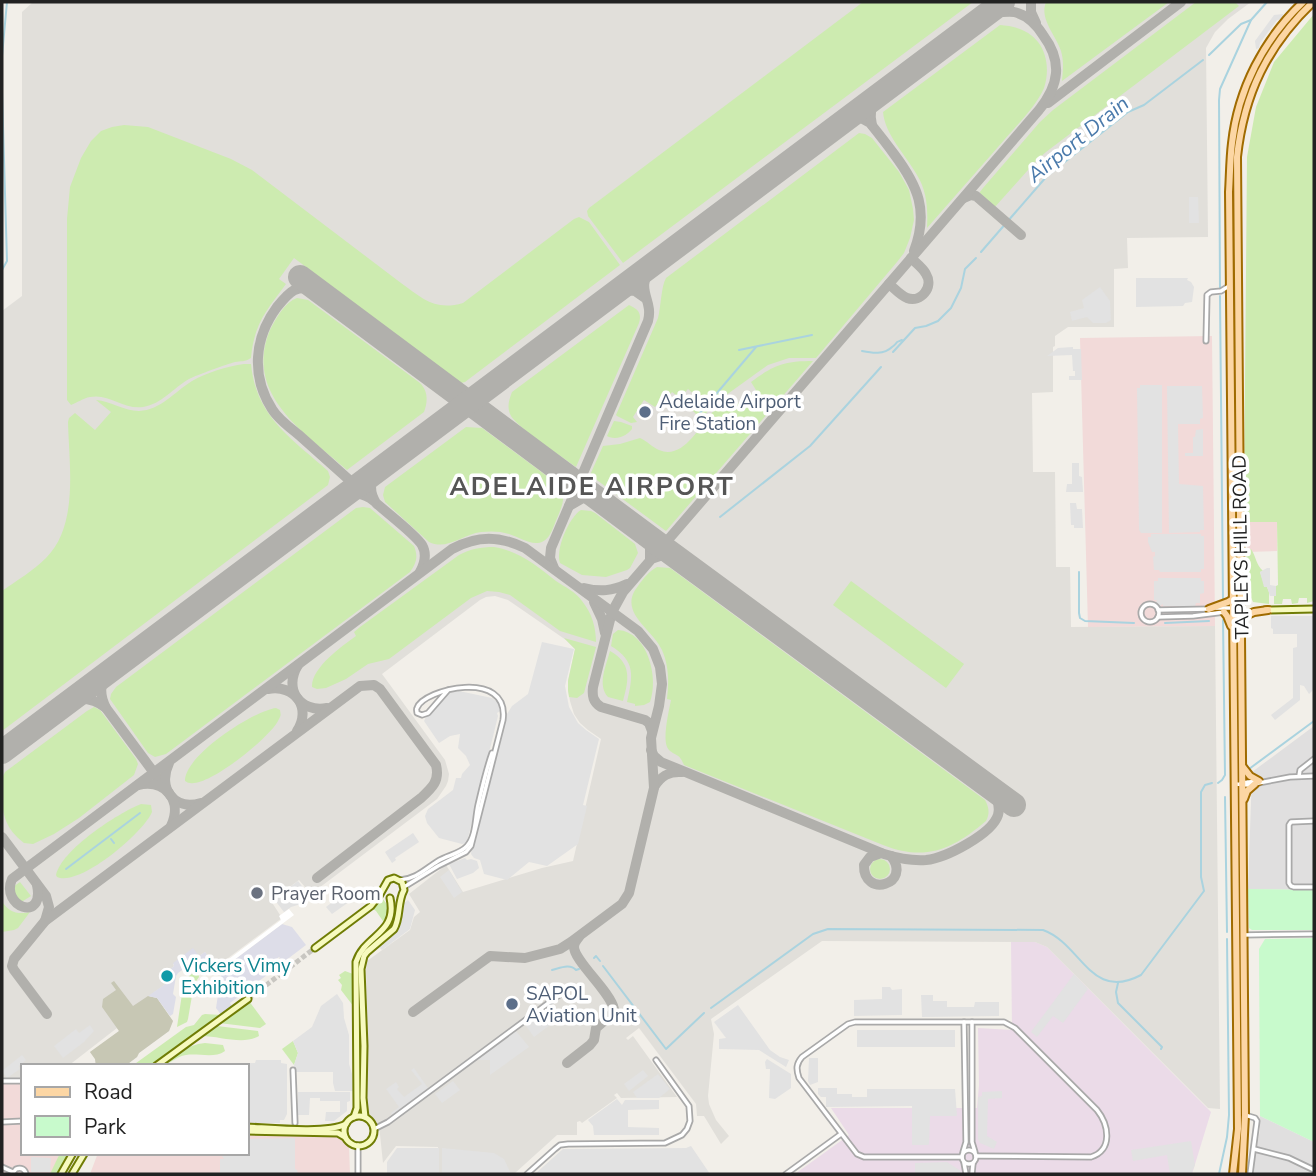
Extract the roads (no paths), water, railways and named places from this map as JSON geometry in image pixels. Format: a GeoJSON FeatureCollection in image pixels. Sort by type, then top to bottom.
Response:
{"type":"FeatureCollection","features":[{"type":"Feature","properties":{"kind":"main road","name":"TAPLEYS HILL ROAD"},"geometry":{"type":"LineString","coordinates":[[1240,935],[1241,593],[1231,157],[1241,102],[1250,78],[1266,47],[1303,2]]}},
{"type":"Feature","properties":{"kind":"main road","name":"TAPLEYS HILL ROAD"},"geometry":{"type":"LineString","coordinates":[[1241,1174],[1240,784],[1233,610],[1233,290],[1236,170],[1243,120],[1255,82],[1289,26],[1313,2]]}},
{"type":"Feature","properties":{"kind":"main road"},"geometry":{"type":"LineString","coordinates":[[1241,593],[1247,605],[1254,610]]}},
{"type":"Feature","properties":{"kind":"main road"},"geometry":{"type":"LineString","coordinates":[[1209,609],[1233,599]]}},
{"type":"Feature","properties":{"kind":"main road"},"geometry":{"type":"LineString","coordinates":[[1241,614],[1268,610]]}},
{"type":"Feature","properties":{"kind":"main road"},"geometry":{"type":"LineString","coordinates":[[1224,612],[1234,638]]}},
{"type":"Feature","properties":{"kind":"main road"},"geometry":{"type":"LineString","coordinates":[[1242,765],[1257,783],[1247,791],[1242,802]]}},
{"type":"Feature","properties":{"kind":"main road","name":"TAPLEYS HILL ROAD"},"geometry":{"type":"LineString","coordinates":[[1232,1174],[1241,1115]]}},
{"type":"Feature","properties":{"kind":"street"},"geometry":{"type":"LineString","coordinates":[[1206,341],[1207,295],[1211,292],[1233,290]]}},
{"type":"Feature","properties":{"kind":"street"},"geometry":{"type":"LineString","coordinates":[[1221,292],[1233,290]]}},
{"type":"Feature","properties":{"kind":"street"},"geometry":{"type":"LineString","coordinates":[[1158,617],[1158,610],[1154,605],[1143,607],[1141,612],[1147,621],[1158,617],[1193,616],[1233,610]]}},
{"type":"Feature","properties":{"kind":"street"},"geometry":{"type":"LineString","coordinates":[[1158,610],[1233,610],[1241,614],[1254,610],[1314,610]]}},
{"type":"Feature","properties":{"kind":"street"},"geometry":{"type":"LineString","coordinates":[[404,887],[466,852],[471,846],[504,715],[499,697],[486,690],[471,687],[448,690],[424,701],[417,708],[417,713],[428,713],[448,690]]}},
{"type":"Feature","properties":{"kind":"street"},"geometry":{"type":"LineString","coordinates":[[315,948],[372,906],[388,880],[416,877],[443,858],[463,850],[472,837],[486,771],[496,745]]}},
{"type":"Feature","properties":{"kind":"street"},"geometry":{"type":"LineString","coordinates":[[1299,776],[1300,770],[1314,759]]}},
{"type":"Feature","properties":{"kind":"street"},"geometry":{"type":"LineString","coordinates":[[1240,784],[1314,776]]}},
{"type":"Feature","properties":{"kind":"street"},"geometry":{"type":"LineString","coordinates":[[1314,821],[1296,821],[1289,825],[1289,883],[1291,886],[1314,887]]}},
{"type":"Feature","properties":{"kind":"street"},"geometry":{"type":"LineString","coordinates":[[365,1117],[361,969],[367,952],[396,925],[404,887],[400,880]]}},
{"type":"Feature","properties":{"kind":"street"},"geometry":{"type":"LineString","coordinates":[[248,1129],[338,1128],[354,1117],[357,1108],[356,962],[364,947],[388,924],[392,911],[390,898],[383,888]]}},
{"type":"Feature","properties":{"kind":"street"},"geometry":{"type":"LineString","coordinates":[[390,898],[400,897]]}},
{"type":"Feature","properties":{"kind":"street"},"geometry":{"type":"LineString","coordinates":[[1240,935],[1314,934]]}},
{"type":"Feature","properties":{"kind":"street"},"geometry":{"type":"LineString","coordinates":[[374,1129],[388,1122],[566,989]]}},
{"type":"Feature","properties":{"kind":"street"},"geometry":{"type":"LineString","coordinates":[[159,1064],[247,999]]}},
{"type":"Feature","properties":{"kind":"street"},"geometry":{"type":"LineString","coordinates":[[964,1022],[966,1144],[962,1154],[966,1174]]}},
{"type":"Feature","properties":{"kind":"street"},"geometry":{"type":"LineString","coordinates":[[964,1022],[1010,1024],[1102,1116],[1107,1144],[1103,1151],[1091,1157],[976,1154],[970,1149],[962,1154],[864,1157],[854,1151],[799,1078],[797,1066],[802,1057],[848,1024],[964,1022]]}},
{"type":"Feature","properties":{"kind":"street"},"geometry":{"type":"LineString","coordinates":[[972,1022],[972,1142],[976,1154],[972,1174]]}},
{"type":"Feature","properties":{"kind":"street"},"geometry":{"type":"LineString","coordinates":[[527,1174],[560,1145],[666,1143],[682,1135],[690,1121],[689,1106],[656,1060]]}},
{"type":"Feature","properties":{"kind":"street"},"geometry":{"type":"LineString","coordinates":[[293,1070],[295,1127]]}},
{"type":"Feature","properties":{"kind":"street"},"geometry":{"type":"LineString","coordinates":[[2,1081],[21,1081]]}},
{"type":"Feature","properties":{"kind":"street","name":"TAPLEYS HILL ROAD"},"geometry":{"type":"LineString","coordinates":[[1241,1115],[1255,1118],[1257,1121],[1250,1174]]}},
{"type":"Feature","properties":{"kind":"street"},"geometry":{"type":"LineString","coordinates":[[248,1129],[338,1133],[351,1143],[365,1144],[373,1136],[374,1129],[365,1117],[354,1117]]}},
{"type":"Feature","properties":{"kind":"street"},"geometry":{"type":"LineString","coordinates":[[2,1122],[21,1121]]}},
{"type":"Feature","properties":{"kind":"street"},"geometry":{"type":"LineString","coordinates":[[345,1124],[345,1137]]}},
{"type":"Feature","properties":{"kind":"street"},"geometry":{"type":"LineString","coordinates":[[786,1174],[841,1134]]}},
{"type":"Feature","properties":{"kind":"street"},"geometry":{"type":"LineString","coordinates":[[358,1145],[358,1174]]}},
{"type":"Feature","properties":{"kind":"street"},"geometry":{"type":"LineString","coordinates":[[1254,1149],[1289,1158],[1314,1170]]}},
{"type":"Feature","properties":{"kind":"street"},"geometry":{"type":"LineString","coordinates":[[61,1174],[72,1155]]}},
{"type":"Feature","properties":{"kind":"street"},"geometry":{"type":"LineString","coordinates":[[74,1174],[84,1155]]}},
{"type":"Feature","properties":{"kind":"street"},"geometry":{"type":"LineString","coordinates":[[964,1163],[974,1162]]}},
{"type":"Feature","properties":{"kind":"street"},"geometry":{"type":"LineString","coordinates":[[2,1167],[12,1173],[20,1168],[26,1174]]}},
{"type":"Feature","properties":{"kind":"waterway"},"geometry":{"type":"LineString","coordinates":[[2,56],[7,2]]}},
{"type":"Feature","properties":{"kind":"waterway"},"geometry":{"type":"LineString","coordinates":[[1220,288],[1220,89],[1251,20],[1267,2]]}},
{"type":"Feature","properties":{"kind":"waterway","name":"Airport Drain"},"geometry":{"type":"LineString","coordinates":[[1209,55],[1241,24],[1251,20]]}},
{"type":"Feature","properties":{"kind":"waterway","name":"Airport Drain"},"geometry":{"type":"LineString","coordinates":[[981,252],[1047,176],[1128,112],[1144,105],[1203,60]]}},
{"type":"Feature","properties":{"kind":"waterway"},"geometry":{"type":"LineString","coordinates":[[2,92],[7,261],[2,270]]}},
{"type":"Feature","properties":{"kind":"waterway","name":"Airport Drain"},"geometry":{"type":"LineString","coordinates":[[893,352],[915,328],[938,321],[951,308],[961,288],[965,269],[976,258]]}},
{"type":"Feature","properties":{"kind":"waterway"},"geometry":{"type":"LineString","coordinates":[[1220,296],[1223,599]]}},
{"type":"Feature","properties":{"kind":"waterway"},"geometry":{"type":"LineString","coordinates":[[739,350],[812,335]]}},
{"type":"Feature","properties":{"kind":"waterway"},"geometry":{"type":"LineString","coordinates":[[862,351],[882,352],[902,340]]}},
{"type":"Feature","properties":{"kind":"waterway"},"geometry":{"type":"LineString","coordinates":[[700,413],[756,347]]}},
{"type":"Feature","properties":{"kind":"waterway","name":"Airport Drain"},"geometry":{"type":"LineString","coordinates":[[720,517],[810,446],[881,367]]}},
{"type":"Feature","properties":{"kind":"waterway"},"geometry":{"type":"LineString","coordinates":[[1079,572],[1080,618],[1085,621],[1134,623]]}},
{"type":"Feature","properties":{"kind":"waterway"},"geometry":{"type":"LineString","coordinates":[[1218,783],[1225,775],[1223,620]]}},
{"type":"Feature","properties":{"kind":"waterway"},"geometry":{"type":"LineString","coordinates":[[1165,623],[1209,621]]}},
{"type":"Feature","properties":{"kind":"waterway"},"geometry":{"type":"LineString","coordinates":[[1249,769],[1314,721]]}},
{"type":"Feature","properties":{"kind":"waterway"},"geometry":{"type":"LineString","coordinates":[[711,1008],[813,934],[828,929],[1043,930],[1068,947],[1098,976],[1110,981],[1124,981],[1141,975],[1204,891],[1201,877],[1201,792],[1205,785],[1212,783]]}},
{"type":"Feature","properties":{"kind":"waterway"},"geometry":{"type":"LineString","coordinates":[[1225,797],[1227,932]]}},
{"type":"Feature","properties":{"kind":"waterway"},"geometry":{"type":"LineString","coordinates":[[66,869],[140,813]]}},
{"type":"Feature","properties":{"kind":"waterway"},"geometry":{"type":"LineString","coordinates":[[111,839],[114,843]]}},
{"type":"Feature","properties":{"kind":"waterway"},"geometry":{"type":"LineString","coordinates":[[1219,1174],[1229,1115],[1227,939]]}},
{"type":"Feature","properties":{"kind":"waterway","name":"Airport Drain"},"geometry":{"type":"LineString","coordinates":[[594,958],[596,956],[600,961]]}},
{"type":"Feature","properties":{"kind":"waterway","name":"Airport Drain"},"geometry":{"type":"LineString","coordinates":[[552,970],[568,966],[579,969]]}},
{"type":"Feature","properties":{"kind":"waterway"},"geometry":{"type":"LineString","coordinates":[[603,966],[666,1049],[704,1013]]}},
{"type":"Feature","properties":{"kind":"waterway"},"geometry":{"type":"LineString","coordinates":[[1118,983],[1118,1003],[1161,1049]]}},
{"type":"Feature","properties":{"kind":"tunnel"},"geometry":{"type":"LineString","coordinates":[[248,999],[315,948]]}},
{"type":"Feature","properties":{"kind":"place","name":"Adelaide Airport Fire Station"},"geometry":{"type":"Point","coordinates":[645,412]}},
{"type":"Feature","properties":{"kind":"place","name":"Prayer Room"},"geometry":{"type":"Point","coordinates":[257,893]}},
{"type":"Feature","properties":{"kind":"place","name":"Vickers Vimy Exhibition"},"geometry":{"type":"Point","coordinates":[167,976]}},
{"type":"Feature","properties":{"kind":"place","name":"SAPOL Aviation Unit"},"geometry":{"type":"Point","coordinates":[512,1004]}},
{"type":"Feature","properties":{"kind":"district","name":"ADELAIDE AIRPORT"},"geometry":{"type":"Point","coordinates":[592,486]}}]}
